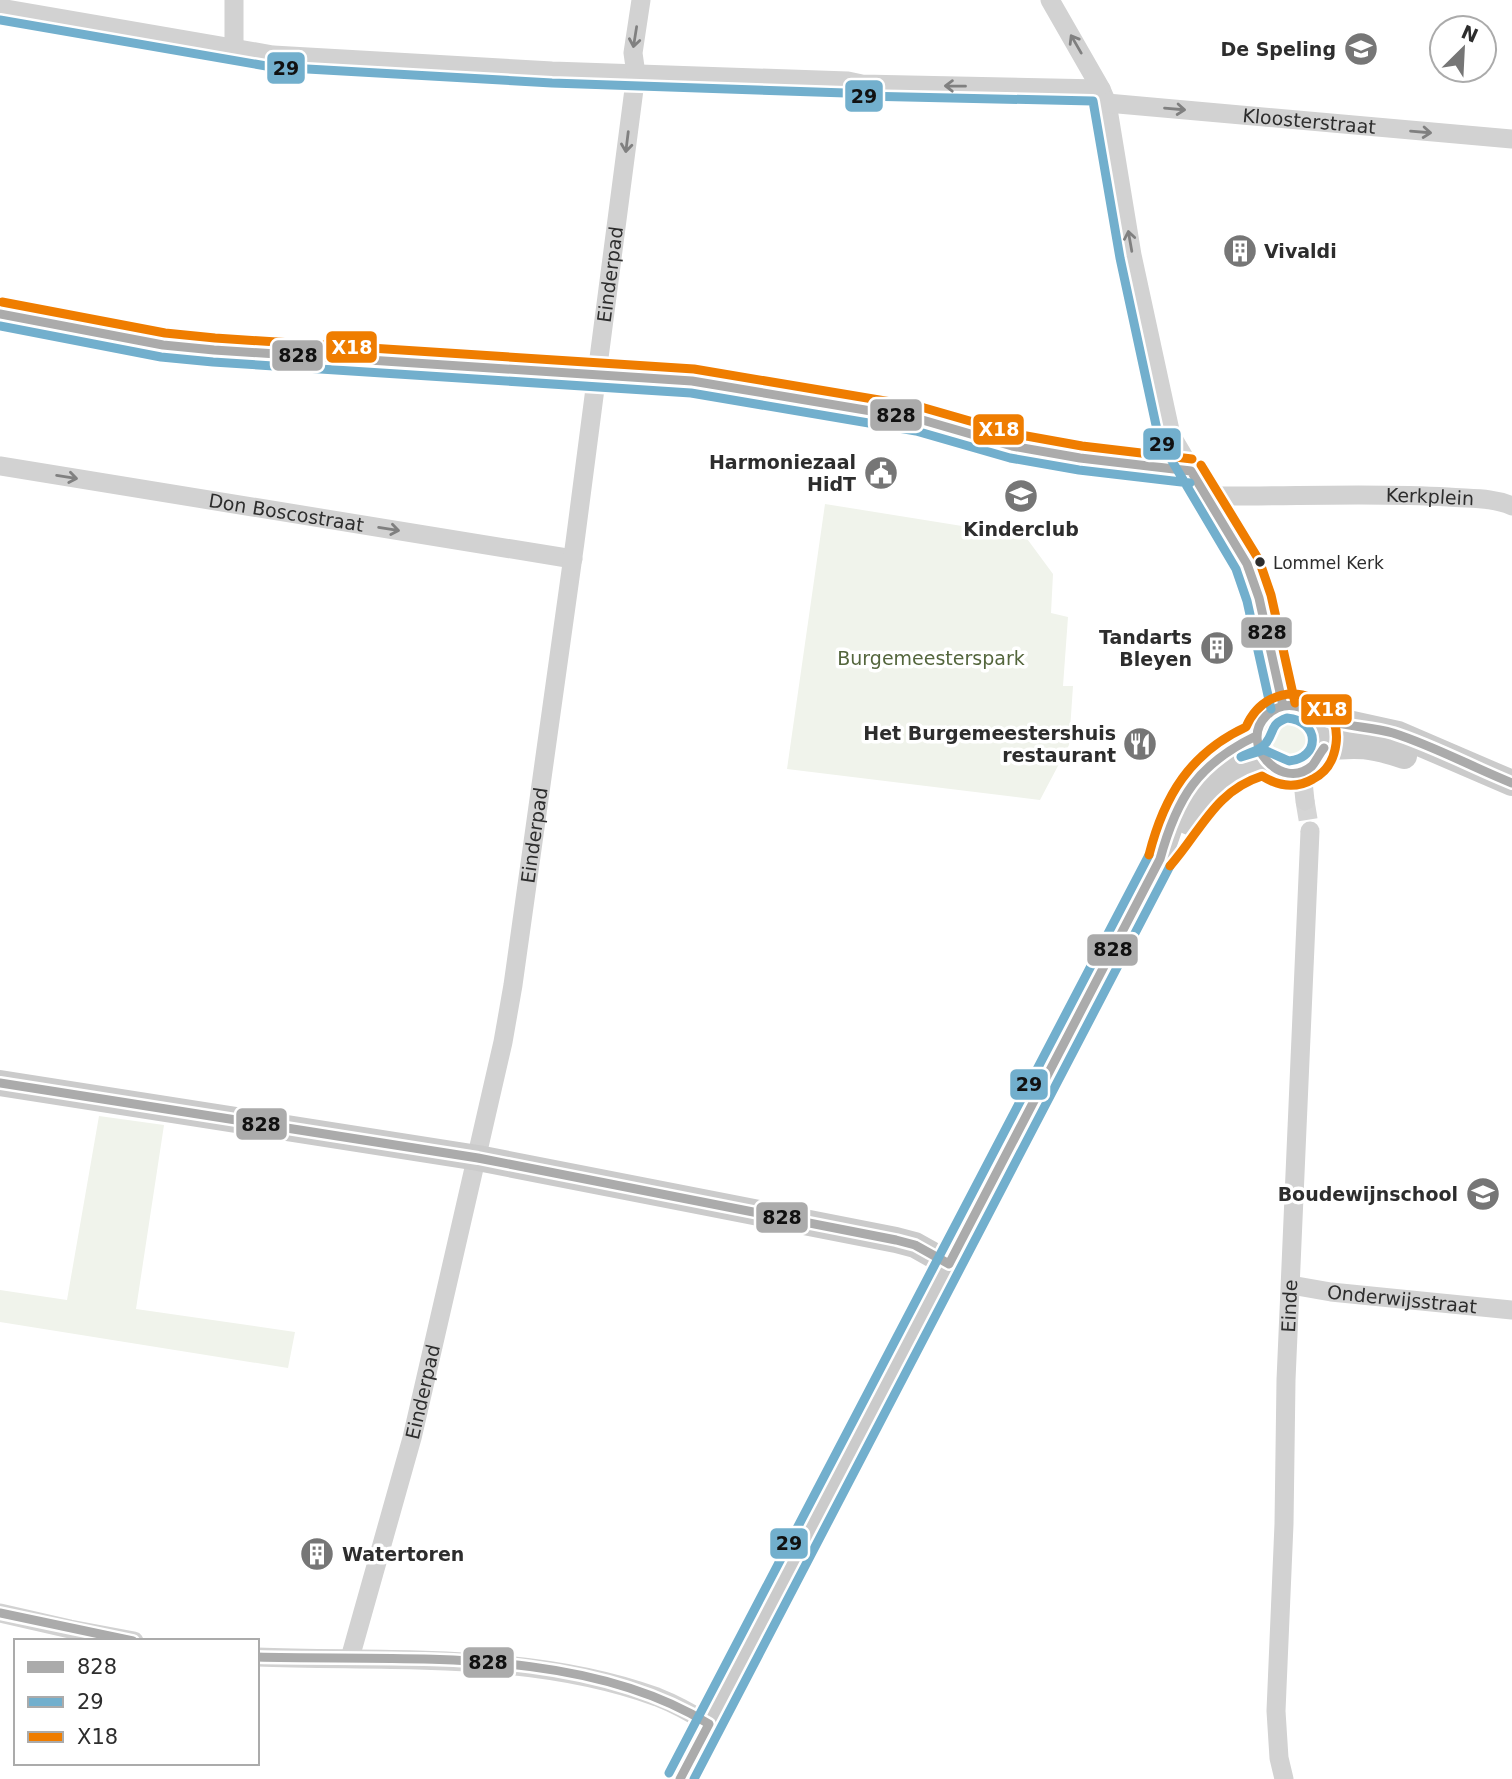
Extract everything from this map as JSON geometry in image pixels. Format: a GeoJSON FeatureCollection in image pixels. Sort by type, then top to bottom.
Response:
{"type":"FeatureCollection","features":[{"type":"Feature","properties":{"kind":"main road"},"geometry":{"type":"LineString","coordinates":[[1296,705],[1316,716],[1325,737],[1319,758],[1302,772],[1289,774],[1275,771],[1264,762],[1257,750],[1256,736],[1261,720],[1267,714],[1283,706],[1296,705]]}},
{"type":"Feature","properties":{"kind":"main road"},"geometry":{"type":"LineString","coordinates":[[1316,716],[1398,734],[1420,752],[1493,793],[1512,798]]}},
{"type":"Feature","properties":{"kind":"main road"},"geometry":{"type":"LineString","coordinates":[[680,1779],[1160,859],[1165,837],[1177,811],[1205,769],[1225,752],[1256,736]]}},
{"type":"Feature","properties":{"kind":"main road"},"geometry":{"type":"LineString","coordinates":[[1324,748],[1357,744],[1420,752],[1512,783]]}},
{"type":"Feature","properties":{"kind":"main road"},"geometry":{"type":"LineString","coordinates":[[1160,859],[1176,844],[1203,800],[1222,780],[1234,771],[1264,762]]}},
{"type":"Feature","properties":{"kind":"main road"},"geometry":{"type":"LineString","coordinates":[[0,1083],[478,1157],[896,1240],[915,1245],[949,1264]]}},
{"type":"Feature","properties":{"kind":"street"},"geometry":{"type":"LineString","coordinates":[[234,0],[234,48]]}},
{"type":"Feature","properties":{"kind":"street","name":"Einderpad"},"geometry":{"type":"LineString","coordinates":[[350,1658],[412,1438],[478,1157],[513,985],[598,375],[636,74],[633,52],[641,0]]}},
{"type":"Feature","properties":{"kind":"street"},"geometry":{"type":"LineString","coordinates":[[1050,0],[1104,96],[1132,255],[1171,435],[1247,564],[1259,598],[1283,706]]}},
{"type":"Feature","properties":{"kind":"street","name":"Kloosterstraat"},"geometry":{"type":"LineString","coordinates":[[0,8],[273,55],[636,74],[848,81],[862,84],[1104,96],[1512,139]]}},
{"type":"Feature","properties":{"kind":"street"},"geometry":{"type":"LineString","coordinates":[[0,314],[163,345],[260,354],[692,381],[919,419],[1012,446],[1080,458],[1191,471]]}},
{"type":"Feature","properties":{"kind":"street","name":"Don Boscostraat"},"geometry":{"type":"LineString","coordinates":[[0,466],[573,559]]}},
{"type":"Feature","properties":{"kind":"street","name":"Kerkplein"},"geometry":{"type":"LineString","coordinates":[[1206,496],[1406,494],[1494,500],[1512,506]]}},
{"type":"Feature","properties":{"kind":"street"},"geometry":{"type":"LineString","coordinates":[[1302,772],[1305,801]]}},
{"type":"Feature","properties":{"kind":"street","name":"Einde"},"geometry":{"type":"LineString","coordinates":[[1284,1779],[1279,1758],[1276,1712],[1284,1524],[1286,1380],[1310,831]]}},
{"type":"Feature","properties":{"kind":"street","name":"Onderwijsstraat"},"geometry":{"type":"LineString","coordinates":[[1292,1285],[1331,1292],[1512,1310]]}},
{"type":"Feature","properties":{"kind":"street"},"geometry":{"type":"LineString","coordinates":[[0,1613],[124,1639]]}},
{"type":"Feature","properties":{"kind":"street"},"geometry":{"type":"LineString","coordinates":[[259,1657],[501,1664],[572,1675],[658,1697],[709,1724]]}},
{"type":"Feature","properties":{"kind":"green space","name":"Burgemeesterspark"},"geometry":{"type":"Polygon","coordinates":[[[825,504],[1025,536],[1053,574],[1051,613],[1068,617],[1063,686],[1073,686],[1069,745],[1040,800],[787,769],[825,504]]]}},
{"type":"Feature","properties":{"kind":"green space"},"geometry":{"type":"Polygon","coordinates":[[[1291,720],[1305,725],[1310,739],[1305,753],[1291,758],[1277,753],[1272,739],[1277,725],[1291,720]]]}},
{"type":"Feature","properties":{"kind":"green space"},"geometry":{"type":"Polygon","coordinates":[[[99,1116],[164,1125],[136,1309],[295,1332],[288,1368],[0,1322],[0,1290],[67,1300],[99,1116]]]}},
{"type":"Feature","properties":{"kind":"tunnel"},"geometry":{"type":"LineString","coordinates":[[1305,801],[1310,831]]}},
{"type":"Feature","properties":{"kind":"transit line","name":"29"},"geometry":{"type":"LineString","coordinates":[[0,20],[272,67],[552,83],[846,93],[862,96],[1093,101],[1120,258],[1159,439],[1236,569],[1247,601],[1271,709]]}},
{"type":"Feature","properties":{"kind":"transit line","name":"X18"},"geometry":{"type":"LineString","coordinates":[[2,302],[165,333],[215,338],[694,369],[921,407],[1015,434],[1082,446],[1192,459]]}},
{"type":"Feature","properties":{"kind":"transit line","name":"828"},"geometry":{"type":"LineString","coordinates":[[0,314],[163,345],[214,350],[692,381],[919,419],[1012,446],[1080,458],[1191,471]]}},
{"type":"Feature","properties":{"kind":"transit line","name":"29"},"geometry":{"type":"LineString","coordinates":[[0,326],[161,357],[691,393],[916,431],[1010,458],[1079,470],[1190,483]]}},
{"type":"Feature","properties":{"kind":"transit line","name":"X18"},"geometry":{"type":"LineString","coordinates":[[1201,465],[1259,560],[1271,595],[1295,703]]}},
{"type":"Feature","properties":{"kind":"transit line","name":"828"},"geometry":{"type":"LineString","coordinates":[[1191,471],[1247,564],[1259,598],[1283,706]]}},
{"type":"Feature","properties":{"kind":"transit line","name":"X18"},"geometry":{"type":"LineString","coordinates":[[1149,855],[1163,814],[1182,779],[1209,750],[1246,727],[1257,710],[1271,699],[1286,694],[1302,695],[1317,701],[1328,711],[1335,726],[1336,744],[1332,760],[1322,773],[1307,782],[1294,785],[1281,784],[1262,776],[1232,791],[1210,814],[1170,866]]}},
{"type":"Feature","properties":{"kind":"transit line","name":"828"},"geometry":{"type":"LineString","coordinates":[[1324,748],[1312,766],[1300,772],[1288,773],[1277,769],[1260,751],[1257,739],[1259,727],[1272,711],[1283,706],[1295,706],[1329,721],[1408,738],[1512,783]]}},
{"type":"Feature","properties":{"kind":"transit line","name":"29"},"geometry":{"type":"LineString","coordinates":[[1287,718],[1298,721],[1311,732],[1311,747],[1307,753],[1289,761],[1264,750],[1241,757],[1264,745],[1275,725],[1287,718]]}},
{"type":"Feature","properties":{"kind":"transit line","name":"828"},"geometry":{"type":"LineString","coordinates":[[0,1083],[478,1158],[896,1240],[915,1245],[949,1264],[1160,859],[1183,800],[1193,785],[1219,758],[1256,736]]}},
{"type":"Feature","properties":{"kind":"transit line","name":"29"},"geometry":{"type":"LineString","coordinates":[[669,1773],[1149,855]]}},
{"type":"Feature","properties":{"kind":"transit line","name":"29"},"geometry":{"type":"LineString","coordinates":[[694,1779],[1170,866]]}},
{"type":"Feature","properties":{"kind":"transit line","name":"828"},"geometry":{"type":"LineString","coordinates":[[0,1613],[124,1639]]}},
{"type":"Feature","properties":{"kind":"transit line","name":"828"},"geometry":{"type":"LineString","coordinates":[[259,1657],[430,1659],[548,1669],[605,1681],[659,1699],[709,1724]]}},
{"type":"Feature","properties":{"kind":"transit line","name":"828"},"geometry":{"type":"LineString","coordinates":[[680,1779],[709,1724]]}},
{"type":"Feature","properties":{"kind":"place","name":"De Speling"},"geometry":{"type":"Point","coordinates":[1361,49]}},
{"type":"Feature","properties":{"kind":"place","name":"Vivaldi"},"geometry":{"type":"Point","coordinates":[1240,251]}},
{"type":"Feature","properties":{"kind":"place","name":"Harmoniezaal HidT"},"geometry":{"type":"Point","coordinates":[881,473]}},
{"type":"Feature","properties":{"kind":"place","name":"Kinderclub"},"geometry":{"type":"Point","coordinates":[1021,496]}},
{"type":"Feature","properties":{"kind":"place","name":"Lommel Kerk"},"geometry":{"type":"Point","coordinates":[1260,562]}},
{"type":"Feature","properties":{"kind":"place","name":"Tandarts Bleyen"},"geometry":{"type":"Point","coordinates":[1217,648]}},
{"type":"Feature","properties":{"kind":"place","name":"Het Burgemeestershuis restaurant"},"geometry":{"type":"Point","coordinates":[1140,744]}},
{"type":"Feature","properties":{"kind":"place","name":"Boudewijnschool"},"geometry":{"type":"Point","coordinates":[1483,1194]}},
{"type":"Feature","properties":{"kind":"place","name":"Watertoren"},"geometry":{"type":"Point","coordinates":[317,1554]}}]}
